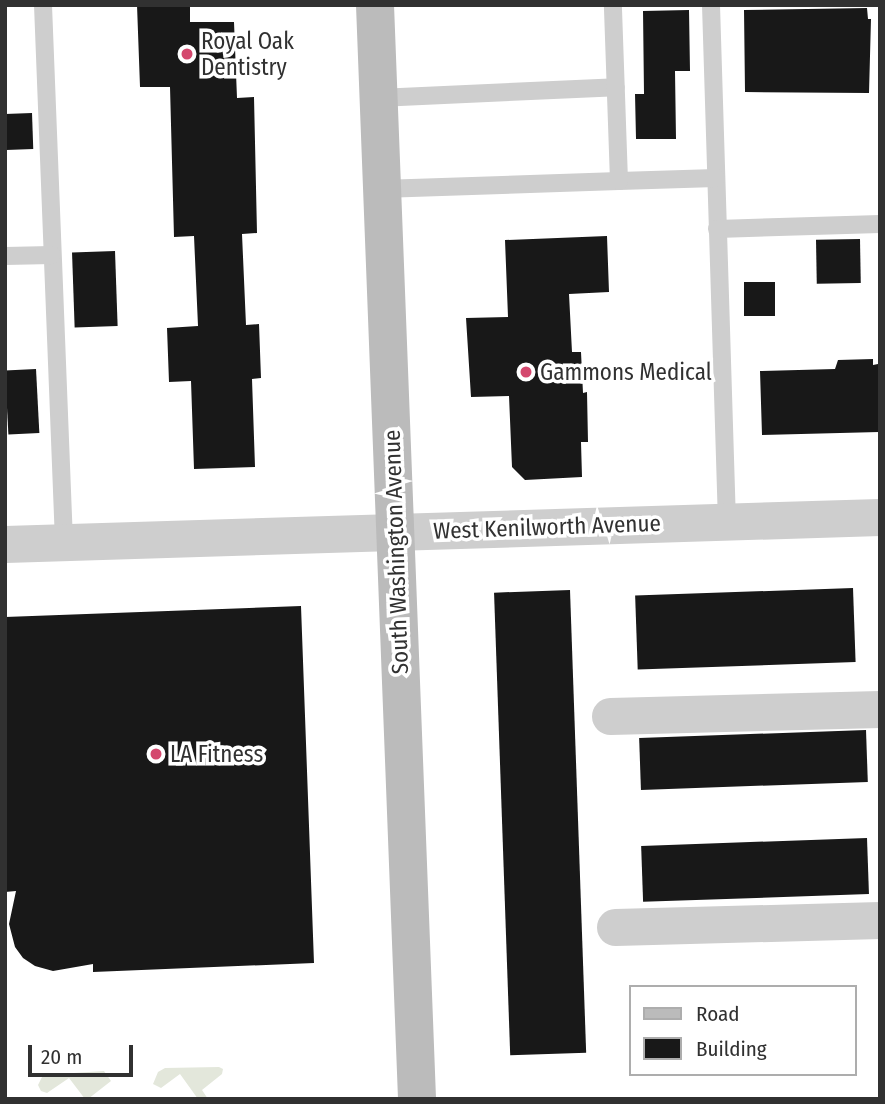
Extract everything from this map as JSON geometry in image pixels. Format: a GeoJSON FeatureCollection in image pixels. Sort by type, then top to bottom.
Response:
{"type":"FeatureCollection","features":[{"type":"Feature","properties":{"kind":"main road","name":"South Washington Avenue"},"geometry":{"type":"LineString","coordinates":[[375,5],[417,1099]]}},
{"type":"Feature","properties":{"kind":"street","name":"West Kenilworth Avenue"},"geometry":{"type":"LineString","coordinates":[[5,544],[880,517]]}},
{"type":"Feature","properties":{"kind":"street"},"geometry":{"type":"LineString","coordinates":[[610,716],[880,709]]}},
{"type":"Feature","properties":{"kind":"street"},"geometry":{"type":"LineString","coordinates":[[615,927],[880,920]]}},
{"type":"Feature","properties":{"kind":"lane"},"geometry":{"type":"LineString","coordinates":[[43,5],[64,542]]}},
{"type":"Feature","properties":{"kind":"lane"},"geometry":{"type":"LineString","coordinates":[[613,5],[619,181]]}},
{"type":"Feature","properties":{"kind":"lane"},"geometry":{"type":"LineString","coordinates":[[711,5],[727,523]]}},
{"type":"Feature","properties":{"kind":"lane"},"geometry":{"type":"LineString","coordinates":[[378,98],[616,87]]}},
{"type":"Feature","properties":{"kind":"lane"},"geometry":{"type":"LineString","coordinates":[[382,189],[716,178]]}},
{"type":"Feature","properties":{"kind":"lane"},"geometry":{"type":"LineString","coordinates":[[717,229],[880,224]]}},
{"type":"Feature","properties":{"kind":"lane"},"geometry":{"type":"LineString","coordinates":[[5,256],[52,255]]}},
{"type":"Feature","properties":{"kind":"shaded area"},"geometry":{"type":"Polygon","coordinates":[[[165,1068],[223,1069],[222,1074],[202,1090],[208,1099],[198,1099],[180,1074],[161,1088],[153,1084],[158,1072],[165,1068]]]}},
{"type":"Feature","properties":{"kind":"shaded area"},"geometry":{"type":"Polygon","coordinates":[[[104,1071],[111,1081],[88,1099],[85,1099],[69,1078],[47,1093],[41,1091],[38,1085],[43,1075],[104,1071]]]}},
{"type":"Feature","properties":{"kind":"building"},"geometry":{"type":"Polygon","coordinates":[[[137,5],[190,5],[190,22],[234,22],[237,98],[254,97],[257,233],[242,234],[246,325],[259,324],[261,378],[252,379],[255,467],[194,469],[191,381],[169,382],[167,328],[198,326],[194,236],[174,237],[170,87],[140,87],[137,5]]]}},
{"type":"Feature","properties":{"kind":"building"},"geometry":{"type":"Polygon","coordinates":[[[867,8],[868,19],[871,19],[869,93],[745,92],[744,10],[867,8]]]}},
{"type":"Feature","properties":{"kind":"building"},"geometry":{"type":"Polygon","coordinates":[[[689,10],[690,71],[675,71],[676,139],[636,139],[635,94],[644,94],[643,11],[689,10]]]}},
{"type":"Feature","properties":{"kind":"building"},"geometry":{"type":"Polygon","coordinates":[[[32,113],[33,149],[6,150],[5,114],[32,113]]]}},
{"type":"Feature","properties":{"kind":"building"},"geometry":{"type":"Polygon","coordinates":[[[607,236],[609,292],[569,294],[572,352],[581,352],[583,393],[587,392],[588,442],[581,442],[582,477],[525,480],[512,467],[509,396],[471,397],[466,318],[508,317],[505,240],[607,236]]]}},
{"type":"Feature","properties":{"kind":"building"},"geometry":{"type":"Polygon","coordinates":[[[860,239],[861,283],[817,284],[816,240],[860,239]]]}},
{"type":"Feature","properties":{"kind":"building"},"geometry":{"type":"Polygon","coordinates":[[[115,251],[118,326],[75,327],[72,253],[115,251]]]}},
{"type":"Feature","properties":{"kind":"building"},"geometry":{"type":"Polygon","coordinates":[[[744,282],[775,282],[775,316],[744,316],[744,282]]]}},
{"type":"Feature","properties":{"kind":"building"},"geometry":{"type":"Polygon","coordinates":[[[873,359],[873,365],[878,364],[879,432],[762,435],[760,371],[835,369],[838,360],[873,359]]]}},
{"type":"Feature","properties":{"kind":"building"},"geometry":{"type":"Polygon","coordinates":[[[36,369],[39,433],[8,435],[5,371],[36,369]]]}},
{"type":"Feature","properties":{"kind":"building"},"geometry":{"type":"Polygon","coordinates":[[[853,588],[856,662],[638,670],[635,596],[853,588]]]}},
{"type":"Feature","properties":{"kind":"building"},"geometry":{"type":"Polygon","coordinates":[[[570,590],[586,1053],[510,1055],[494,593],[570,590]]]}},
{"type":"Feature","properties":{"kind":"building","name":"LA Fitness"},"geometry":{"type":"Polygon","coordinates":[[[301,606],[314,963],[93,972],[93,964],[53,971],[35,966],[23,958],[15,947],[9,924],[16,891],[5,892],[5,617],[301,606]]]}},
{"type":"Feature","properties":{"kind":"building"},"geometry":{"type":"Polygon","coordinates":[[[866,730],[868,782],[641,790],[639,738],[866,730]]]}},
{"type":"Feature","properties":{"kind":"building"},"geometry":{"type":"Polygon","coordinates":[[[867,838],[869,894],[643,902],[641,846],[867,838]]]}},
{"type":"Feature","properties":{"kind":"place","name":"Royal Oak Dentistry"},"geometry":{"type":"Point","coordinates":[187,54]}},
{"type":"Feature","properties":{"kind":"place","name":"Gammons Medical"},"geometry":{"type":"Point","coordinates":[526,372]}},
{"type":"Feature","properties":{"kind":"place","name":"LA Fitness"},"geometry":{"type":"Point","coordinates":[156,754]}}]}
